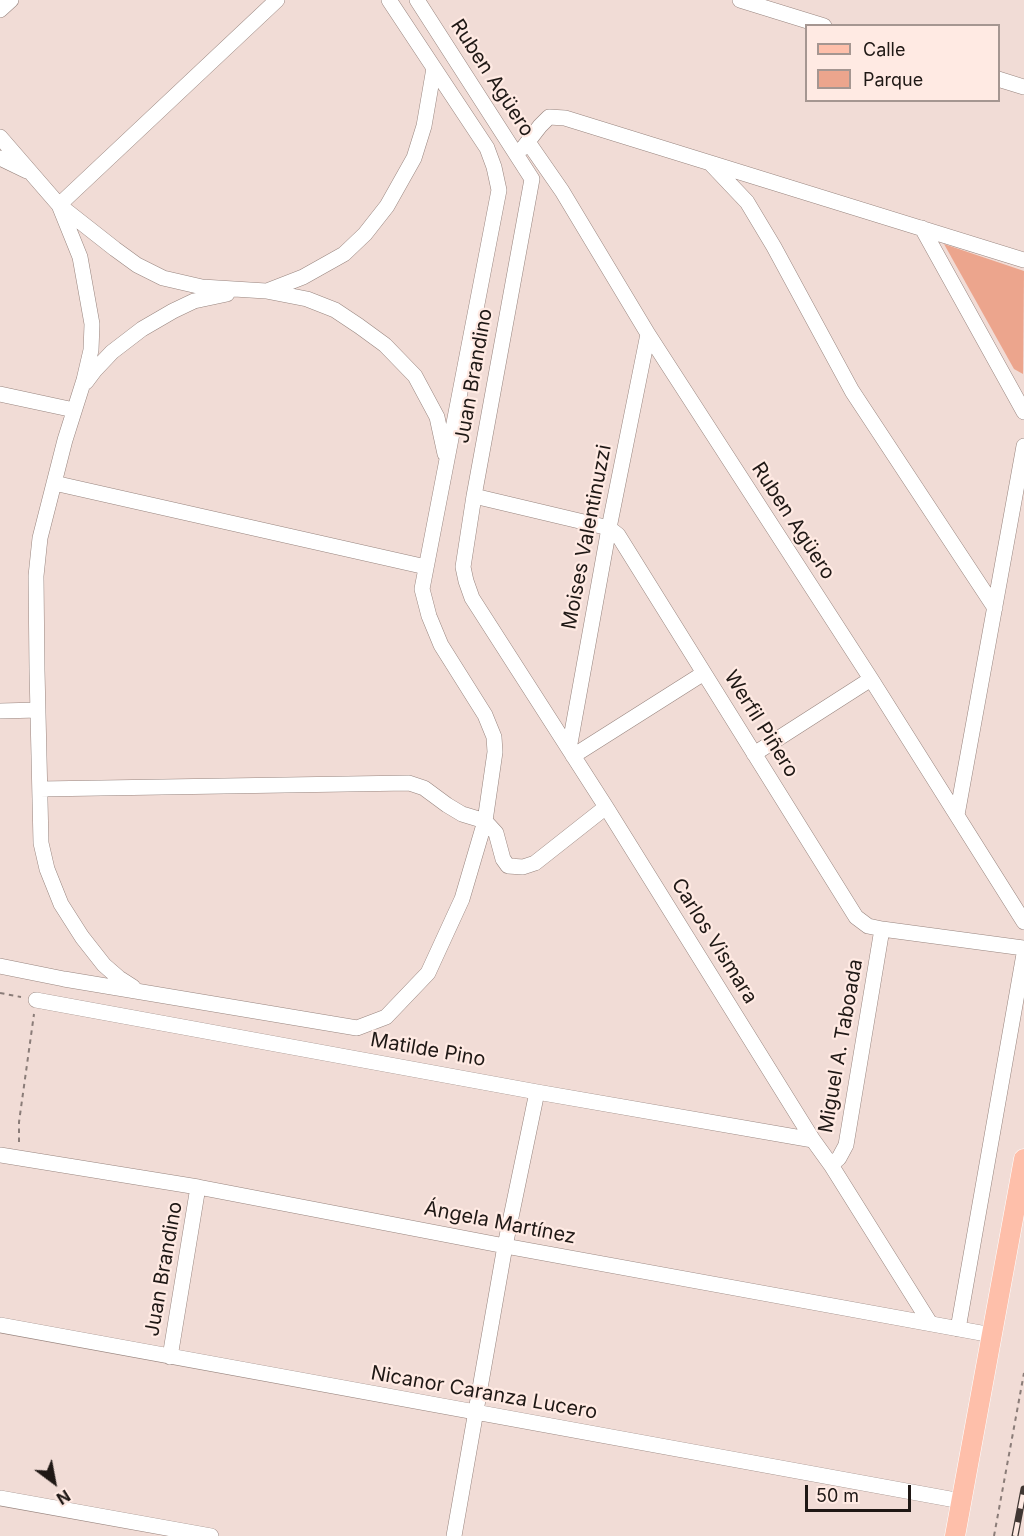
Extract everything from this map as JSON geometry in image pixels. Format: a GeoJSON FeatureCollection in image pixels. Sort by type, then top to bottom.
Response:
{"type":"FeatureCollection","features":[{"type":"Feature","properties":{"kind":"main road"},"geometry":{"type":"LineString","coordinates":[[955,1536],[1024,1160]]}},
{"type":"Feature","properties":{"kind":"street"},"geometry":{"type":"LineString","coordinates":[[0,10],[11,0]]}},
{"type":"Feature","properties":{"kind":"street"},"geometry":{"type":"LineString","coordinates":[[59,205],[277,0]]}},
{"type":"Feature","properties":{"kind":"street"},"geometry":{"type":"LineString","coordinates":[[0,966],[357,1028],[386,1017],[428,973],[462,899],[485,821],[495,752],[494,737],[485,716],[441,645],[429,616],[422,590],[499,190],[487,148],[389,0]]}},
{"type":"Feature","properties":{"kind":"street","name":"Ruben Agüero"},"geometry":{"type":"LineString","coordinates":[[417,0],[532,179]]}},
{"type":"Feature","properties":{"kind":"street"},"geometry":{"type":"LineString","coordinates":[[740,0],[818,24]]}},
{"type":"Feature","properties":{"kind":"street"},"geometry":{"type":"LineString","coordinates":[[266,291],[303,277],[344,254],[365,234],[387,206],[414,158],[424,126],[434,68]]}},
{"type":"Feature","properties":{"kind":"street"},"geometry":{"type":"LineString","coordinates":[[1000,79],[1024,87]]}},
{"type":"Feature","properties":{"kind":"street"},"geometry":{"type":"LineString","coordinates":[[517,157],[549,117],[566,118],[1024,260]]}},
{"type":"Feature","properties":{"kind":"street"},"geometry":{"type":"LineString","coordinates":[[0,137],[4,152],[32,173],[59,205],[137,265],[163,278],[202,287],[266,291],[307,299],[335,310],[385,345],[416,376],[437,417],[446,463]]}},
{"type":"Feature","properties":{"kind":"street","name":"Ruben Agüero"},"geometry":{"type":"LineString","coordinates":[[528,142],[562,191],[648,333],[1024,922]]}},
{"type":"Feature","properties":{"kind":"street"},"geometry":{"type":"LineString","coordinates":[[711,164],[747,202],[852,391],[995,608]]}},
{"type":"Feature","properties":{"kind":"street","name":"Juan Brandino"},"geometry":{"type":"LineString","coordinates":[[466,581],[463,567],[474,496],[532,179]]}},
{"type":"Feature","properties":{"kind":"street"},"geometry":{"type":"LineString","coordinates":[[59,205],[80,257],[92,324],[91,350],[75,410],[64,440],[40,538],[36,576],[41,843],[47,869],[61,904],[82,937],[104,965],[141,992]]}},
{"type":"Feature","properties":{"kind":"street"},"geometry":{"type":"LineString","coordinates":[[922,228],[1024,412]]}},
{"type":"Feature","properties":{"kind":"street"},"geometry":{"type":"LineString","coordinates":[[82,386],[112,352],[142,329],[172,311],[194,302],[245,290]]}},
{"type":"Feature","properties":{"kind":"street","name":"Moises Valentinuzzi"},"geometry":{"type":"LineString","coordinates":[[571,753],[609,528],[648,333]]}},
{"type":"Feature","properties":{"kind":"street"},"geometry":{"type":"LineString","coordinates":[[0,394],[75,410]]}},
{"type":"Feature","properties":{"kind":"street"},"geometry":{"type":"LineString","coordinates":[[957,815],[1024,446]]}},
{"type":"Feature","properties":{"kind":"street"},"geometry":{"type":"LineString","coordinates":[[54,483],[426,567]]}},
{"type":"Feature","properties":{"kind":"street"},"geometry":{"type":"LineString","coordinates":[[474,496],[609,528]]}},
{"type":"Feature","properties":{"kind":"street","name":"Werfil Piñero"},"geometry":{"type":"LineString","coordinates":[[609,528],[618,535],[856,916],[868,926],[882,929],[1024,948]]}},
{"type":"Feature","properties":{"kind":"street","name":"Carlos Vismara"},"geometry":{"type":"LineString","coordinates":[[466,581],[472,598],[930,1323]]}},
{"type":"Feature","properties":{"kind":"street"},"geometry":{"type":"LineString","coordinates":[[571,753],[704,673]]}},
{"type":"Feature","properties":{"kind":"street"},"geometry":{"type":"LineString","coordinates":[[754,754],[871,679]]}},
{"type":"Feature","properties":{"kind":"street"},"geometry":{"type":"LineString","coordinates":[[0,711],[38,710]]}},
{"type":"Feature","properties":{"kind":"street"},"geometry":{"type":"LineString","coordinates":[[40,789],[409,783],[424,788],[462,814],[485,821],[496,833],[508,866],[523,867],[535,863],[606,807]]}},
{"type":"Feature","properties":{"kind":"street","name":"Miguel A. Taboada"},"geometry":{"type":"LineString","coordinates":[[831,1165],[839,1158],[846,1145],[882,929]]}},
{"type":"Feature","properties":{"kind":"street"},"geometry":{"type":"LineString","coordinates":[[958,1329],[1024,954]]}},
{"type":"Feature","properties":{"kind":"street","name":"Matilde Pino"},"geometry":{"type":"LineString","coordinates":[[36,1000],[813,1140]]}},
{"type":"Feature","properties":{"kind":"street"},"geometry":{"type":"LineString","coordinates":[[454,1536],[505,1246],[537,1092]]}},
{"type":"Feature","properties":{"kind":"street","name":"Ángela Martínez"},"geometry":{"type":"LineString","coordinates":[[0,1155],[198,1187],[992,1335]]}},
{"type":"Feature","properties":{"kind":"street","name":"Juan Brandino"},"geometry":{"type":"LineString","coordinates":[[170,1357],[198,1187]]}},
{"type":"Feature","properties":{"kind":"street","name":"Nicanor Caranza Lucero"},"geometry":{"type":"LineString","coordinates":[[0,1325],[961,1501]]}},
{"type":"Feature","properties":{"kind":"street"},"geometry":{"type":"LineString","coordinates":[[0,1498],[211,1536]]}},
{"type":"Feature","properties":{"kind":"path"},"geometry":{"type":"LineString","coordinates":[[0,993],[36,1000],[19,1122],[19,1159]]}},
{"type":"Feature","properties":{"kind":"path"},"geometry":{"type":"LineString","coordinates":[[994,1536],[1024,1373]]}},
{"type":"Feature","properties":{"kind":"green space"},"geometry":{"type":"Polygon","coordinates":[[[944,244],[1024,271],[1023,374],[1014,369],[944,244]]]}},
{"type":"Feature","properties":{"kind":"railway"},"geometry":{"type":"LineString","coordinates":[[1015,1536],[1024,1489]]}}]}
